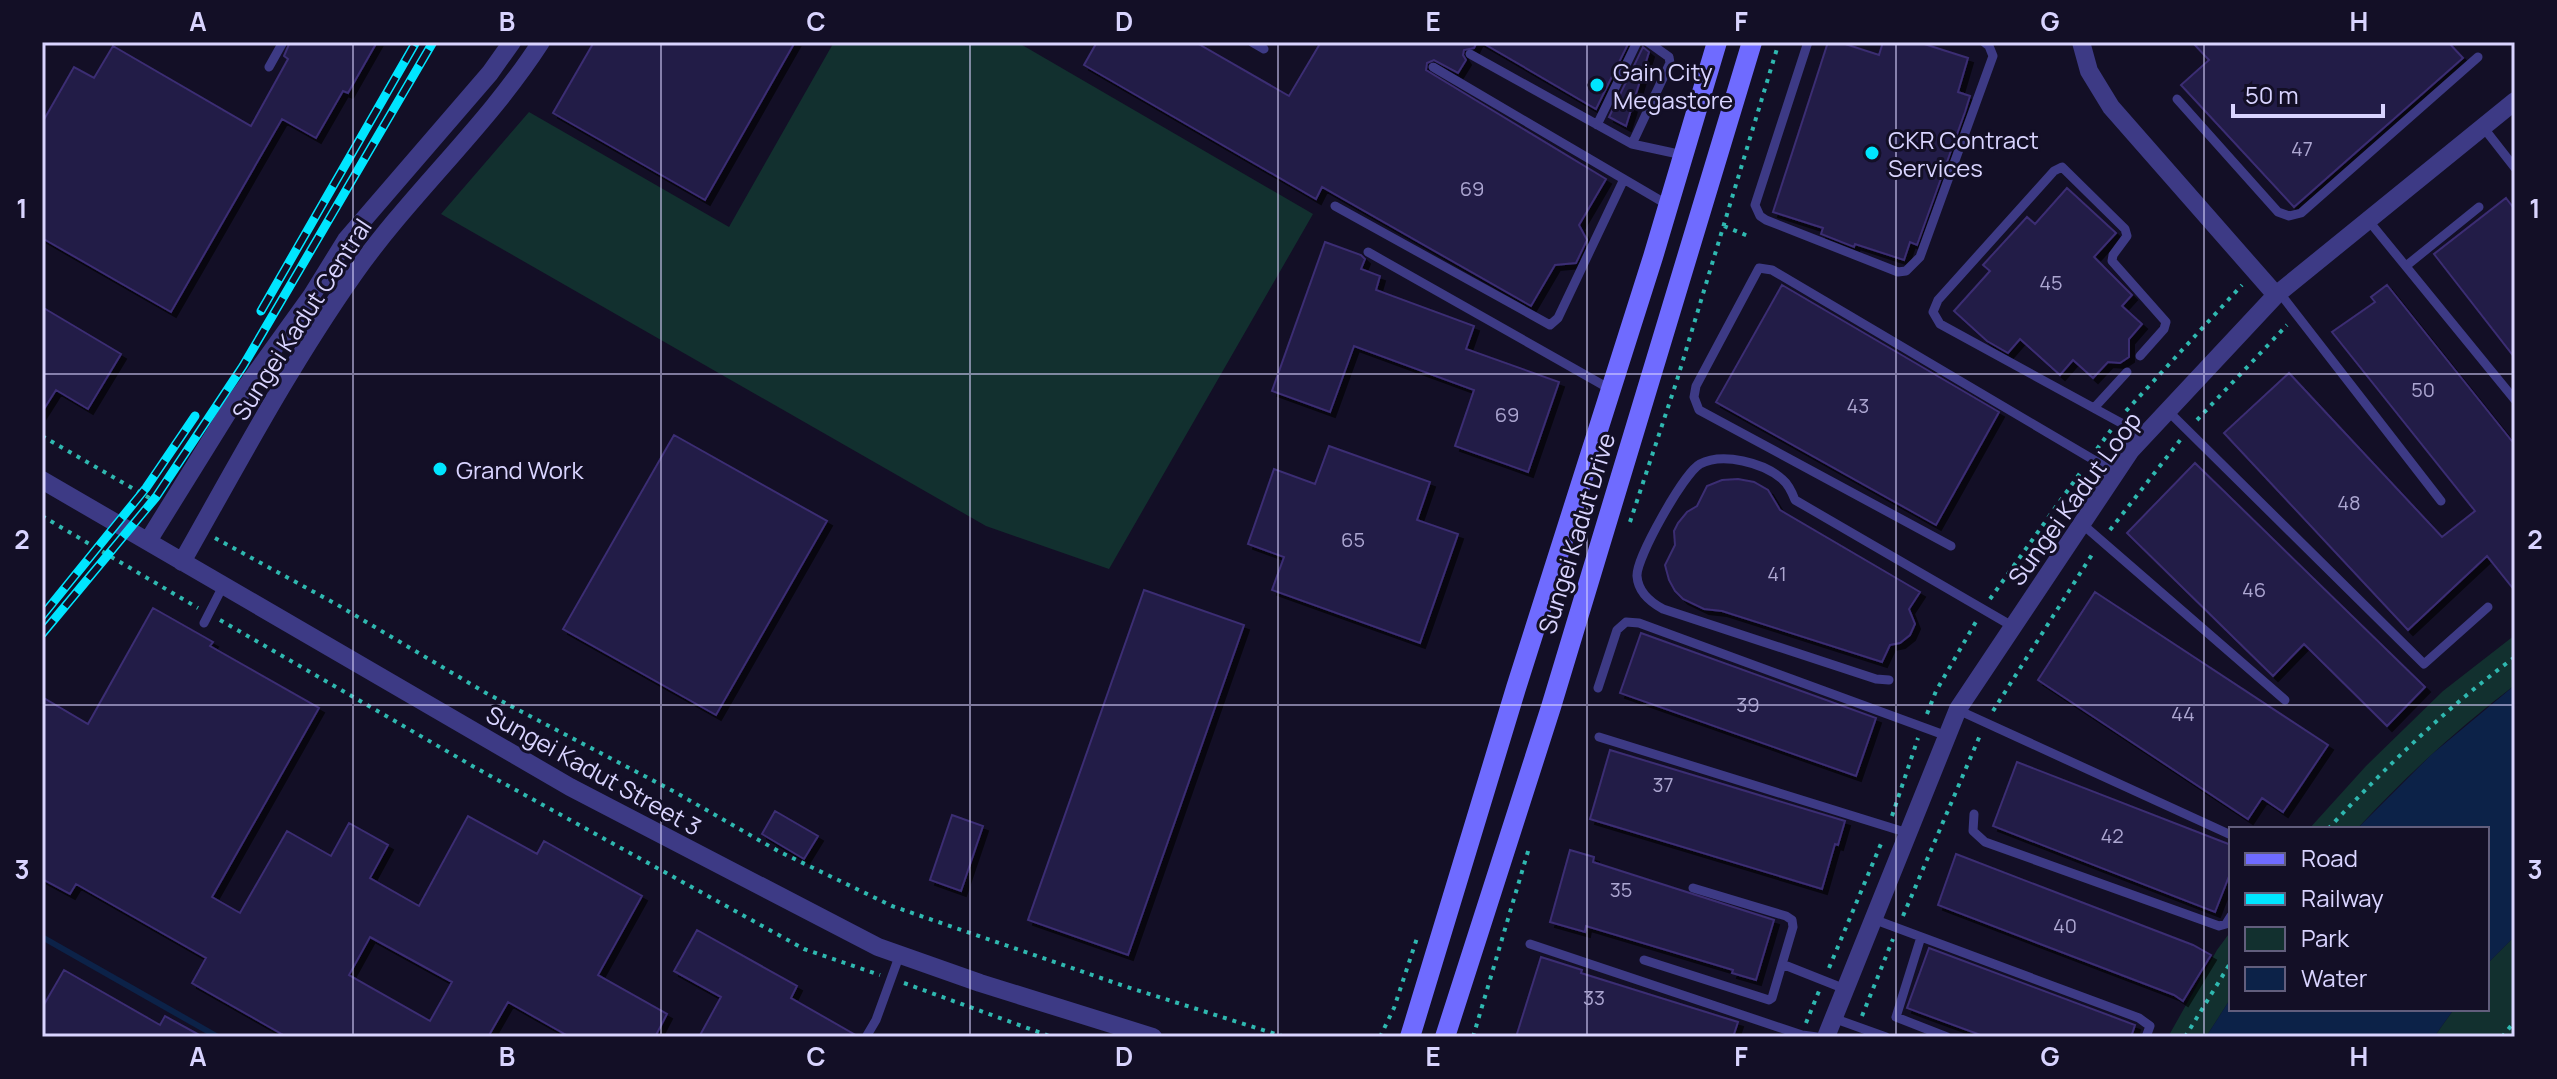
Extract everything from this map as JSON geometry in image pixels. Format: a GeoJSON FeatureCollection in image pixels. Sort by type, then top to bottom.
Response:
{"type":"FeatureCollection","features":[{"type":"Feature","properties":{"kind":"main road","name":"Sungei Kadut Drive"},"geometry":{"type":"LineString","coordinates":[[1410,1037],[1717,42]]}},
{"type":"Feature","properties":{"kind":"main road","name":"Sungei Kadut Drive"},"geometry":{"type":"LineString","coordinates":[[1445,1037],[1551,707],[1752,42]]}},
{"type":"Feature","properties":{"kind":"street","name":"Sungei Kadut Central"},"geometry":{"type":"LineString","coordinates":[[148,541],[230,409],[312,295],[346,240],[490,73],[512,42]]}},
{"type":"Feature","properties":{"kind":"street","name":"Sungei Kadut Central"},"geometry":{"type":"LineString","coordinates":[[182,562],[275,399],[354,275],[391,225],[489,113],[541,42]]}},
{"type":"Feature","properties":{"kind":"street"},"geometry":{"type":"LineString","coordinates":[[2081,42],[2089,71],[2111,107],[2277,294]]}},
{"type":"Feature","properties":{"kind":"street","name":"Sungei Kadut Loop"},"geometry":{"type":"LineString","coordinates":[[1826,1037],[1958,709],[2116,473],[2145,436],[2277,294],[2515,101]]}},
{"type":"Feature","properties":{"kind":"street","name":"Sungei Kadut Street 3"},"geometry":{"type":"LineString","coordinates":[[42,480],[570,787],[864,940],[980,983],[1153,1037]]}},
{"type":"Feature","properties":{"kind":"lane"},"geometry":{"type":"LineString","coordinates":[[269,67],[283,42]]}},
{"type":"Feature","properties":{"kind":"lane"},"geometry":{"type":"LineString","coordinates":[[1252,42],[1264,49]]}},
{"type":"Feature","properties":{"kind":"lane"},"geometry":{"type":"LineString","coordinates":[[1597,125],[1637,42]]}},
{"type":"Feature","properties":{"kind":"lane"},"geometry":{"type":"LineString","coordinates":[[1632,144],[1670,63],[1669,57],[1648,42]]}},
{"type":"Feature","properties":{"kind":"lane"},"geometry":{"type":"LineString","coordinates":[[1808,42],[1755,205],[1756,210],[1766,220],[1898,272],[1906,271],[1920,257],[1993,56],[1984,42]]}},
{"type":"Feature","properties":{"kind":"lane"},"geometry":{"type":"LineString","coordinates":[[1470,54],[1632,144],[1683,155]]}},
{"type":"Feature","properties":{"kind":"lane"},"geometry":{"type":"LineString","coordinates":[[2177,99],[2278,212],[2289,216],[2301,213],[2478,57]]}},
{"type":"Feature","properties":{"kind":"lane"},"geometry":{"type":"LineString","coordinates":[[1433,67],[1668,205]]}},
{"type":"Feature","properties":{"kind":"lane"},"geometry":{"type":"LineString","coordinates":[[2483,127],[2515,168]]}},
{"type":"Feature","properties":{"kind":"lane"},"geometry":{"type":"LineString","coordinates":[[2140,356],[2164,329],[2166,322],[2112,261],[2127,233],[2066,169],[2057,169],[1938,300],[1933,312],[1940,324],[2145,436]]}},
{"type":"Feature","properties":{"kind":"lane"},"geometry":{"type":"LineString","coordinates":[[1335,206],[1550,325],[1558,318],[1624,179]]}},
{"type":"Feature","properties":{"kind":"lane"},"geometry":{"type":"LineString","coordinates":[[2406,266],[2479,207]]}},
{"type":"Feature","properties":{"kind":"lane"},"geometry":{"type":"LineString","coordinates":[[2368,220],[2515,400]]}},
{"type":"Feature","properties":{"kind":"lane"},"geometry":{"type":"LineString","coordinates":[[1368,252],[1610,389]]}},
{"type":"Feature","properties":{"kind":"lane"},"geometry":{"type":"LineString","coordinates":[[1951,546],[1699,410],[1694,397],[1696,386],[1759,268],[1772,270],[2116,473]]}},
{"type":"Feature","properties":{"kind":"lane"},"geometry":{"type":"LineString","coordinates":[[2277,294],[2297,315],[2441,501]]}},
{"type":"Feature","properties":{"kind":"lane"},"geometry":{"type":"LineString","coordinates":[[2094,408],[2127,372]]}},
{"type":"Feature","properties":{"kind":"lane"},"geometry":{"type":"LineString","coordinates":[[2168,411],[2424,664],[2488,607]]}},
{"type":"Feature","properties":{"kind":"lane"},"geometry":{"type":"LineString","coordinates":[[1889,680],[1876,679],[1663,609],[1645,596],[1637,578],[1639,562],[1686,479],[1700,464],[1730,459],[1766,468],[1784,479],[1795,500],[2012,626]]}},
{"type":"Feature","properties":{"kind":"lane"},"geometry":{"type":"LineString","coordinates":[[2081,523],[2285,700]]}},
{"type":"Feature","properties":{"kind":"lane"},"geometry":{"type":"LineString","coordinates":[[206,618],[223,586]]}},
{"type":"Feature","properties":{"kind":"lane"},"geometry":{"type":"LineString","coordinates":[[1598,688],[1617,630],[1626,622],[1639,623],[1947,736]]}},
{"type":"Feature","properties":{"kind":"lane"},"geometry":{"type":"LineString","coordinates":[[1958,709],[2229,834]]}},
{"type":"Feature","properties":{"kind":"lane"},"geometry":{"type":"LineString","coordinates":[[1599,737],[1908,833]]}},
{"type":"Feature","properties":{"kind":"lane"},"geometry":{"type":"LineString","coordinates":[[1974,814],[1973,831],[1985,842],[2219,926],[2229,919]]}},
{"type":"Feature","properties":{"kind":"lane"},"geometry":{"type":"LineString","coordinates":[[1644,960],[1769,1000],[1773,996],[1793,927],[1789,917],[1693,888]]}},
{"type":"Feature","properties":{"kind":"lane"},"geometry":{"type":"LineString","coordinates":[[1873,919],[2139,1018],[2150,1026],[2146,1037]]}},
{"type":"Feature","properties":{"kind":"lane"},"geometry":{"type":"LineString","coordinates":[[1921,937],[1896,1017],[1947,1037]]}},
{"type":"Feature","properties":{"kind":"lane"},"geometry":{"type":"LineString","coordinates":[[1530,944],[1802,1035],[1817,1037]]}},
{"type":"Feature","properties":{"kind":"lane"},"geometry":{"type":"LineString","coordinates":[[866,1037],[876,1020],[900,954]]}},
{"type":"Feature","properties":{"kind":"lane"},"geometry":{"type":"LineString","coordinates":[[1782,964],[1845,989]]}},
{"type":"Feature","properties":{"kind":"lane"},"geometry":{"type":"LineString","coordinates":[[1833,1018],[1870,1034],[1886,1037]]}},
{"type":"Feature","properties":{"kind":"path"},"geometry":{"type":"LineString","coordinates":[[1627,529],[1677,380],[1779,42]]}},
{"type":"Feature","properties":{"kind":"path"},"geometry":{"type":"LineString","coordinates":[[1699,215],[1748,236]]}},
{"type":"Feature","properties":{"kind":"path"},"geometry":{"type":"LineString","coordinates":[[1858,1027],[1986,723],[2101,540],[2188,430],[2297,315]]}},
{"type":"Feature","properties":{"kind":"path"},"geometry":{"type":"LineString","coordinates":[[42,436],[168,509]]}},
{"type":"Feature","properties":{"kind":"path"},"geometry":{"type":"LineString","coordinates":[[42,516],[206,618],[804,949],[1052,1037]]}},
{"type":"Feature","properties":{"kind":"path"},"geometry":{"type":"LineString","coordinates":[[200,530],[336,604],[486,693],[675,792],[778,851],[892,906],[1124,986],[1285,1037]]}},
{"type":"Feature","properties":{"kind":"path"},"geometry":{"type":"LineString","coordinates":[[2330,827],[2417,738],[2471,690],[2515,657]]}},
{"type":"Feature","properties":{"kind":"path"},"geometry":{"type":"LineString","coordinates":[[1473,1037],[1530,844]]}},
{"type":"Feature","properties":{"kind":"path"},"geometry":{"type":"LineString","coordinates":[[2185,1037],[2229,965]]}},
{"type":"Feature","properties":{"kind":"path"},"geometry":{"type":"LineString","coordinates":[[2502,1037],[2515,1021]]}},
{"type":"Feature","properties":{"kind":"green space"},"geometry":{"type":"Polygon","coordinates":[[[834,42],[1017,42],[1313,214],[1109,569],[986,526],[441,214],[529,112],[729,227],[834,42]]]}},
{"type":"Feature","properties":{"kind":"green space"},"geometry":{"type":"Polygon","coordinates":[[[2515,635],[2515,685],[2433,754],[2359,827],[2311,827],[2366,766],[2443,691],[2515,635]]]}},
{"type":"Feature","properties":{"kind":"green space"},"geometry":{"type":"Polygon","coordinates":[[[2229,934],[2229,1001],[2206,1037],[2168,1037],[2229,934]]]}},
{"type":"Feature","properties":{"kind":"green space"},"geometry":{"type":"Polygon","coordinates":[[[2515,936],[2515,1037],[2434,1037],[2453,1011],[2489,1011],[2489,962],[2515,936]]]}},
{"type":"Feature","properties":{"kind":"water"},"geometry":{"type":"Polygon","coordinates":[[[2515,685],[2515,936],[2489,962],[2489,827],[2359,827],[2431,755],[2515,685]]]}},
{"type":"Feature","properties":{"kind":"water"},"geometry":{"type":"Polygon","coordinates":[[[2229,1001],[2229,1011],[2453,1011],[2434,1037],[2206,1037],[2229,1001]]]}},
{"type":"Feature","properties":{"kind":"building"},"geometry":{"type":"Polygon","coordinates":[[[290,42],[377,42],[348,93],[343,91],[316,138],[282,119],[171,312],[42,238],[42,123],[74,67],[94,78],[113,46],[251,126],[288,59],[284,56],[290,42]]]}},
{"type":"Feature","properties":{"kind":"building"},"geometry":{"type":"Polygon","coordinates":[[[594,42],[795,42],[705,200],[553,113],[594,42]]]}},
{"type":"Feature","properties":{"kind":"building"},"geometry":{"type":"Polygon","coordinates":[[[1097,42],[1195,42],[1289,96],[1321,42],[1477,42],[1474,48],[1464,50],[1466,60],[1458,73],[1434,60],[1427,63],[1426,70],[1606,179],[1579,225],[1587,240],[1576,263],[1555,265],[1531,306],[1322,187],[1316,199],[1084,65],[1097,42]]]}},
{"type":"Feature","properties":{"kind":"building","name":"Gain City Megastore"},"geometry":{"type":"Polygon","coordinates":[[[1481,42],[1629,42],[1596,109],[1481,42]]]}},
{"type":"Feature","properties":{"kind":"building","name":"CKR Contract Services"},"geometry":{"type":"Polygon","coordinates":[[[1828,42],[1839,42],[1879,55],[1883,42],[1918,42],[1968,58],[1958,92],[1970,96],[1965,112],[1917,245],[1910,242],[1904,260],[1855,244],[1854,247],[1821,234],[1823,228],[1773,212],[1828,42]]]}},
{"type":"Feature","properties":{"kind":"building"},"geometry":{"type":"Polygon","coordinates":[[[2192,42],[2448,42],[2463,58],[2294,207],[2181,85],[2209,60],[2192,42]]]}},
{"type":"Feature","properties":{"kind":"building"},"geometry":{"type":"Polygon","coordinates":[[[1643,47],[1649,52],[1626,126],[1609,117],[1643,47]]]}},
{"type":"Feature","properties":{"kind":"building"},"geometry":{"type":"Polygon","coordinates":[[[2067,188],[2116,233],[2094,257],[2132,295],[2122,306],[2142,324],[2129,339],[2129,357],[2120,363],[2108,362],[2093,378],[2073,360],[2060,375],[2020,339],[2008,353],[1987,341],[1954,311],[1990,271],[1983,265],[2027,217],[2035,224],[2067,188]]]}},
{"type":"Feature","properties":{"kind":"building"},"geometry":{"type":"Polygon","coordinates":[[[2506,198],[2515,210],[2515,358],[2434,254],[2506,198]]]}},
{"type":"Feature","properties":{"kind":"building"},"geometry":{"type":"Polygon","coordinates":[[[1325,242],[1361,255],[1365,259],[1361,269],[1380,276],[1376,290],[1474,326],[1466,349],[1559,382],[1528,472],[1455,446],[1474,390],[1354,346],[1330,412],[1272,391],[1325,242]]]}},
{"type":"Feature","properties":{"kind":"building"},"geometry":{"type":"Polygon","coordinates":[[[1782,285],[1999,412],[1936,525],[1716,402],[1782,285]]]}},
{"type":"Feature","properties":{"kind":"building"},"geometry":{"type":"Polygon","coordinates":[[[2387,285],[2515,445],[2515,591],[2487,556],[2408,630],[2224,433],[2289,373],[2442,537],[2475,511],[2332,332],[2375,302],[2371,297],[2387,285]]]}},
{"type":"Feature","properties":{"kind":"building"},"geometry":{"type":"Polygon","coordinates":[[[42,307],[121,354],[88,409],[56,390],[42,412],[42,307]]]}},
{"type":"Feature","properties":{"kind":"building"},"geometry":{"type":"Polygon","coordinates":[[[674,435],[827,521],[716,715],[563,629],[674,435]]]}},
{"type":"Feature","properties":{"kind":"building"},"geometry":{"type":"Polygon","coordinates":[[[1329,446],[1430,482],[1417,520],[1458,534],[1420,643],[1272,590],[1284,557],[1248,544],[1274,469],[1315,484],[1329,446]]]}},
{"type":"Feature","properties":{"kind":"building"},"geometry":{"type":"Polygon","coordinates":[[[2195,463],[2425,687],[2387,726],[2304,644],[2273,676],[2127,533],[2195,463]]]}},
{"type":"Feature","properties":{"kind":"building"},"geometry":{"type":"Polygon","coordinates":[[[1722,480],[1754,482],[1768,490],[1780,510],[1920,592],[1909,609],[1915,624],[1910,635],[1900,643],[1890,645],[1882,662],[1722,611],[1704,609],[1683,599],[1675,591],[1665,565],[1675,545],[1674,531],[1678,523],[1697,506],[1707,486],[1722,480]]]}},
{"type":"Feature","properties":{"kind":"building"},"geometry":{"type":"Polygon","coordinates":[[[1144,590],[1244,625],[1128,955],[1028,920],[1144,590]]]}},
{"type":"Feature","properties":{"kind":"building"},"geometry":{"type":"Polygon","coordinates":[[[2095,592],[2328,745],[2283,812],[2262,798],[2248,819],[2038,680],[2095,592]]]}},
{"type":"Feature","properties":{"kind":"building"},"geometry":{"type":"Polygon","coordinates":[[[153,608],[213,642],[210,646],[319,708],[212,897],[240,913],[287,831],[331,856],[349,823],[388,845],[370,878],[419,906],[468,816],[537,854],[544,841],[642,896],[598,975],[667,1014],[655,1037],[570,1037],[508,1002],[488,1037],[287,1037],[192,983],[206,958],[76,884],[70,894],[42,879],[42,697],[88,724],[153,608]],[[370,937],[349,975],[430,1021],[452,982],[370,937]]]}},
{"type":"Feature","properties":{"kind":"building"},"geometry":{"type":"Polygon","coordinates":[[[1641,633],[1876,718],[1856,776],[1620,693],[1641,633]]]}},
{"type":"Feature","properties":{"kind":"building"},"geometry":{"type":"Polygon","coordinates":[[[1610,750],[1845,821],[1822,889],[1590,819],[1610,750]]]}},
{"type":"Feature","properties":{"kind":"building"},"geometry":{"type":"Polygon","coordinates":[[[2017,762],[2229,844],[2229,876],[2215,912],[1993,826],[2017,762]]]}},
{"type":"Feature","properties":{"kind":"building"},"geometry":{"type":"Polygon","coordinates":[[[775,811],[818,836],[804,859],[762,834],[775,811]]]}},
{"type":"Feature","properties":{"kind":"building"},"geometry":{"type":"Polygon","coordinates":[[[952,815],[983,826],[961,891],[930,880],[952,815]]]}},
{"type":"Feature","properties":{"kind":"building"},"geometry":{"type":"Polygon","coordinates":[[[1570,850],[1594,857],[1593,862],[1774,920],[1756,980],[1732,973],[1733,970],[1586,926],[1585,932],[1550,922],[1570,850]]]}},
{"type":"Feature","properties":{"kind":"building"},"geometry":{"type":"Polygon","coordinates":[[[1956,854],[2193,945],[2211,955],[2183,1001],[1938,905],[1956,854]]]}},
{"type":"Feature","properties":{"kind":"building"},"geometry":{"type":"Polygon","coordinates":[[[697,930],[797,986],[791,998],[859,1037],[699,1037],[721,997],[674,971],[697,930]]]}},
{"type":"Feature","properties":{"kind":"building"},"geometry":{"type":"Polygon","coordinates":[[[1929,948],[2135,1025],[2131,1037],[1986,1037],[1907,1008],[1929,948]]]}},
{"type":"Feature","properties":{"kind":"building"},"geometry":{"type":"Polygon","coordinates":[[[1541,957],[1582,970],[1581,973],[1738,1022],[1733,1037],[1516,1037],[1541,957]]]}},
{"type":"Feature","properties":{"kind":"building"},"geometry":{"type":"Polygon","coordinates":[[[64,970],[160,1025],[165,1016],[203,1037],[42,1037],[42,1008],[64,970]]]}},
{"type":"Feature","properties":{"kind":"waterway"},"geometry":{"type":"LineString","coordinates":[[42,937],[218,1037]]}},
{"type":"Feature","properties":{"kind":"railway"},"geometry":{"type":"LineString","coordinates":[[261,311],[416,42]]}},
{"type":"Feature","properties":{"kind":"railway"},"geometry":{"type":"LineString","coordinates":[[42,634],[156,497],[243,366],[433,42]]}},
{"type":"Feature","properties":{"kind":"railway"},"geometry":{"type":"LineString","coordinates":[[42,616],[146,488],[195,416]]}},
{"type":"Feature","properties":{"kind":"place","name":"Gain City Megastore"},"geometry":{"type":"Point","coordinates":[1597,85]}},
{"type":"Feature","properties":{"kind":"place","name":"CKR Contract Services"},"geometry":{"type":"Point","coordinates":[1872,153]}},
{"type":"Feature","properties":{"kind":"place","name":"Grand Work"},"geometry":{"type":"Point","coordinates":[440,469]}}]}
